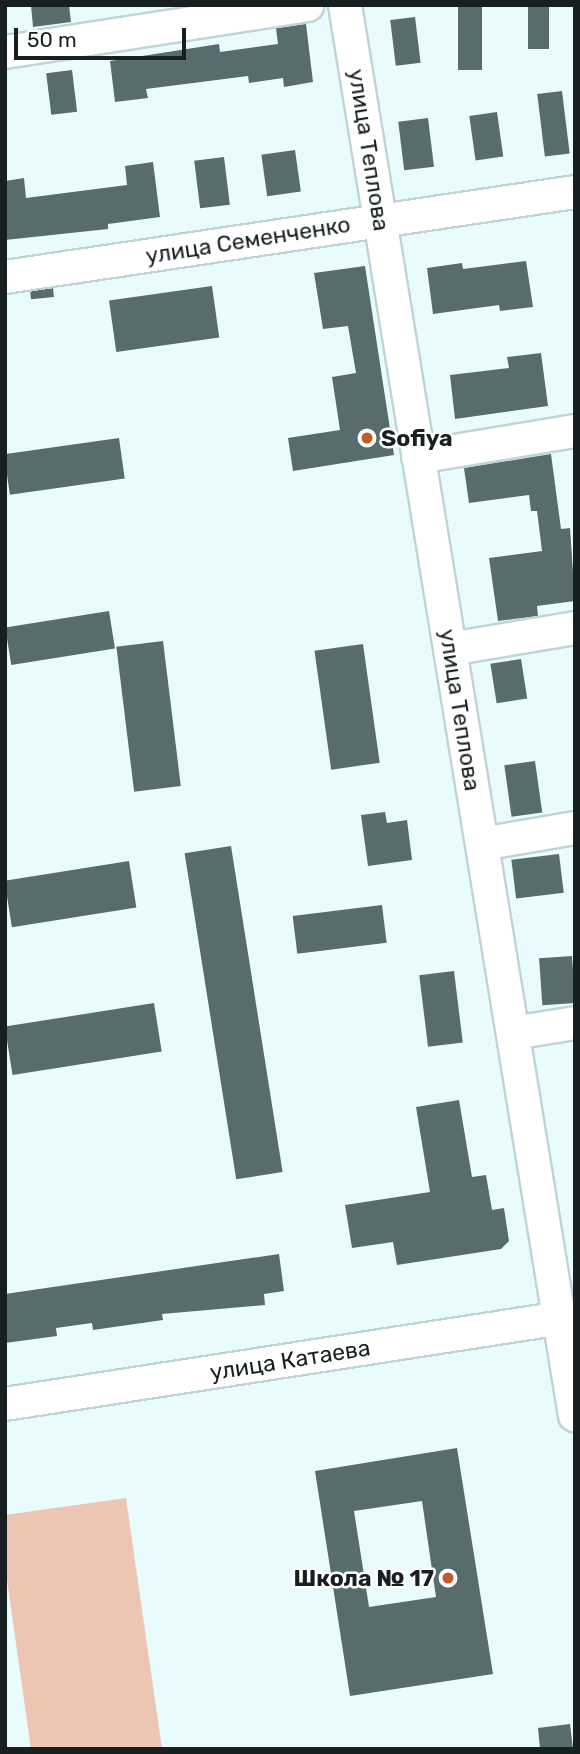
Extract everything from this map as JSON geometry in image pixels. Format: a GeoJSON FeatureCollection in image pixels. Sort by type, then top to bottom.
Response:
{"type":"FeatureCollection","features":[{"type":"Feature","properties":{"kind":"street"},"geometry":{"type":"LineString","coordinates":[[5,52],[307,5]]}},
{"type":"Feature","properties":{"kind":"street","name":"улица Теплова"},"geometry":{"type":"LineString","coordinates":[[345,5],[513,1033],[567,1317],[575,1415]]}},
{"type":"Feature","properties":{"kind":"street","name":"улица Семенченко"},"geometry":{"type":"LineString","coordinates":[[5,277],[575,192]]}},
{"type":"Feature","properties":{"kind":"street"},"geometry":{"type":"LineString","coordinates":[[418,457],[575,431]]}},
{"type":"Feature","properties":{"kind":"street"},"geometry":{"type":"LineString","coordinates":[[450,649],[575,628]]}},
{"type":"Feature","properties":{"kind":"street"},"geometry":{"type":"LineString","coordinates":[[482,844],[575,828]]}},
{"type":"Feature","properties":{"kind":"street"},"geometry":{"type":"LineString","coordinates":[[513,1033],[575,1023]]}},
{"type":"Feature","properties":{"kind":"street","name":"улица Катаева"},"geometry":{"type":"LineString","coordinates":[[5,1404],[567,1317]]}},
{"type":"Feature","properties":{"kind":"shaded area"},"geometry":{"type":"Polygon","coordinates":[[[126,1498],[162,1749],[31,1749],[5,1566],[5,1515],[126,1498]]]}},
{"type":"Feature","properties":{"kind":"building"},"geometry":{"type":"Polygon","coordinates":[[[31,5],[69,5],[71,22],[33,27],[31,5]]]}},
{"type":"Feature","properties":{"kind":"building"},"geometry":{"type":"Polygon","coordinates":[[[458,5],[482,5],[482,70],[458,70],[458,5]]]}},
{"type":"Feature","properties":{"kind":"building"},"geometry":{"type":"Polygon","coordinates":[[[528,5],[549,5],[549,49],[528,49],[528,5]]]}},
{"type":"Feature","properties":{"kind":"building"},"geometry":{"type":"Polygon","coordinates":[[[415,17],[421,63],[396,66],[390,20],[415,17]]]}},
{"type":"Feature","properties":{"kind":"building"},"geometry":{"type":"Polygon","coordinates":[[[306,24],[313,82],[284,87],[283,78],[249,83],[248,76],[146,89],[148,98],[115,102],[110,61],[219,44],[220,52],[278,44],[276,28],[306,24]]]}},
{"type":"Feature","properties":{"kind":"building"},"geometry":{"type":"Polygon","coordinates":[[[72,70],[77,112],[51,115],[46,73],[72,70]]]}},
{"type":"Feature","properties":{"kind":"building"},"geometry":{"type":"Polygon","coordinates":[[[562,91],[570,154],[545,157],[537,94],[562,91]]]}},
{"type":"Feature","properties":{"kind":"building"},"geometry":{"type":"Polygon","coordinates":[[[497,112],[503,157],[476,160],[469,116],[497,112]]]}},
{"type":"Feature","properties":{"kind":"building"},"geometry":{"type":"Polygon","coordinates":[[[428,118],[434,167],[404,170],[398,122],[428,118]]]}},
{"type":"Feature","properties":{"kind":"building"},"geometry":{"type":"Polygon","coordinates":[[[295,150],[301,192],[267,196],[261,155],[295,150]]]}},
{"type":"Feature","properties":{"kind":"building"},"geometry":{"type":"Polygon","coordinates":[[[224,157],[230,205],[200,208],[194,161],[224,157]]]}},
{"type":"Feature","properties":{"kind":"building"},"geometry":{"type":"Polygon","coordinates":[[[153,162],[160,217],[108,224],[108,229],[5,240],[5,181],[24,178],[26,198],[127,185],[125,166],[153,162]]]}},
{"type":"Feature","properties":{"kind":"building"},"geometry":{"type":"Polygon","coordinates":[[[526,261],[533,307],[500,311],[499,305],[433,314],[427,268],[462,263],[463,269],[526,261]]]}},
{"type":"Feature","properties":{"kind":"building"},"geometry":{"type":"Polygon","coordinates":[[[365,266],[394,455],[293,471],[288,438],[340,430],[332,377],[356,373],[348,326],[323,329],[314,273],[365,266]]]}},
{"type":"Feature","properties":{"kind":"building"},"geometry":{"type":"Polygon","coordinates":[[[212,286],[219,337],[116,352],[109,300],[212,286]]]}},
{"type":"Feature","properties":{"kind":"building"},"geometry":{"type":"Polygon","coordinates":[[[53,288],[54,297],[31,299],[30,290],[53,288]]]}},
{"type":"Feature","properties":{"kind":"building"},"geometry":{"type":"Polygon","coordinates":[[[541,353],[548,406],[455,419],[450,375],[509,368],[507,357],[541,353]]]}},
{"type":"Feature","properties":{"kind":"building"},"geometry":{"type":"Polygon","coordinates":[[[119,438],[125,479],[10,495],[5,454],[119,438]]]}},
{"type":"Feature","properties":{"kind":"building"},"geometry":{"type":"Polygon","coordinates":[[[551,454],[561,529],[570,528],[575,601],[537,606],[538,616],[498,621],[489,558],[542,551],[537,511],[531,511],[529,495],[469,503],[464,468],[551,454]]]}},
{"type":"Feature","properties":{"kind":"building"},"geometry":{"type":"Polygon","coordinates":[[[109,611],[115,649],[11,665],[5,627],[109,611]]]}},
{"type":"Feature","properties":{"kind":"building"},"geometry":{"type":"Polygon","coordinates":[[[163,641],[181,786],[134,792],[116,647],[163,641]]]}},
{"type":"Feature","properties":{"kind":"building"},"geometry":{"type":"Polygon","coordinates":[[[363,644],[380,763],[331,770],[314,651],[363,644]]]}},
{"type":"Feature","properties":{"kind":"building"},"geometry":{"type":"Polygon","coordinates":[[[521,659],[527,699],[497,703],[490,664],[521,659]]]}},
{"type":"Feature","properties":{"kind":"building"},"geometry":{"type":"Polygon","coordinates":[[[535,761],[542,812],[512,817],[504,765],[535,761]]]}},
{"type":"Feature","properties":{"kind":"building"},"geometry":{"type":"Polygon","coordinates":[[[385,812],[387,823],[407,820],[412,860],[368,866],[361,815],[385,812]]]}},
{"type":"Feature","properties":{"kind":"building"},"geometry":{"type":"Polygon","coordinates":[[[231,846],[283,1172],[236,1179],[185,853],[231,846]]]}},
{"type":"Feature","properties":{"kind":"building"},"geometry":{"type":"Polygon","coordinates":[[[559,854],[564,893],[516,899],[511,860],[559,854]]]}},
{"type":"Feature","properties":{"kind":"building"},"geometry":{"type":"Polygon","coordinates":[[[129,861],[136,907],[12,927],[5,881],[129,861]]]}},
{"type":"Feature","properties":{"kind":"building"},"geometry":{"type":"Polygon","coordinates":[[[382,905],[387,943],[297,954],[293,916],[382,905]]]}},
{"type":"Feature","properties":{"kind":"building"},"geometry":{"type":"Polygon","coordinates":[[[572,956],[575,1003],[542,1005],[539,958],[572,956]]]}},
{"type":"Feature","properties":{"kind":"building"},"geometry":{"type":"Polygon","coordinates":[[[454,971],[463,1042],[428,1047],[419,975],[454,971]]]}},
{"type":"Feature","properties":{"kind":"building"},"geometry":{"type":"Polygon","coordinates":[[[154,1003],[162,1051],[13,1075],[5,1027],[154,1003]]]}},
{"type":"Feature","properties":{"kind":"building"},"geometry":{"type":"Polygon","coordinates":[[[459,1100],[472,1177],[486,1175],[492,1210],[504,1208],[509,1241],[501,1249],[397,1265],[393,1242],[352,1248],[345,1205],[430,1192],[416,1107],[459,1100]]]}},
{"type":"Feature","properties":{"kind":"building"},"geometry":{"type":"Polygon","coordinates":[[[279,1254],[284,1291],[264,1294],[265,1305],[162,1314],[163,1320],[93,1330],[92,1323],[56,1328],[57,1336],[5,1343],[5,1294],[279,1254]]]}},
{"type":"Feature","properties":{"kind":"building"},"geometry":{"type":"Polygon","coordinates":[[[457,1448],[493,1674],[350,1696],[315,1471],[457,1448]],[[422,1501],[354,1511],[369,1607],[436,1597],[422,1501]]]}},
{"type":"Feature","properties":{"kind":"building"},"geometry":{"type":"Polygon","coordinates":[[[570,1724],[573,1749],[540,1749],[538,1728],[570,1724]]]}},
{"type":"Feature","properties":{"kind":"place","name":"Sofiya"},"geometry":{"type":"Point","coordinates":[367,438]}},
{"type":"Feature","properties":{"kind":"place","name":"Школа № 17"},"geometry":{"type":"Point","coordinates":[448,1578]}}]}
